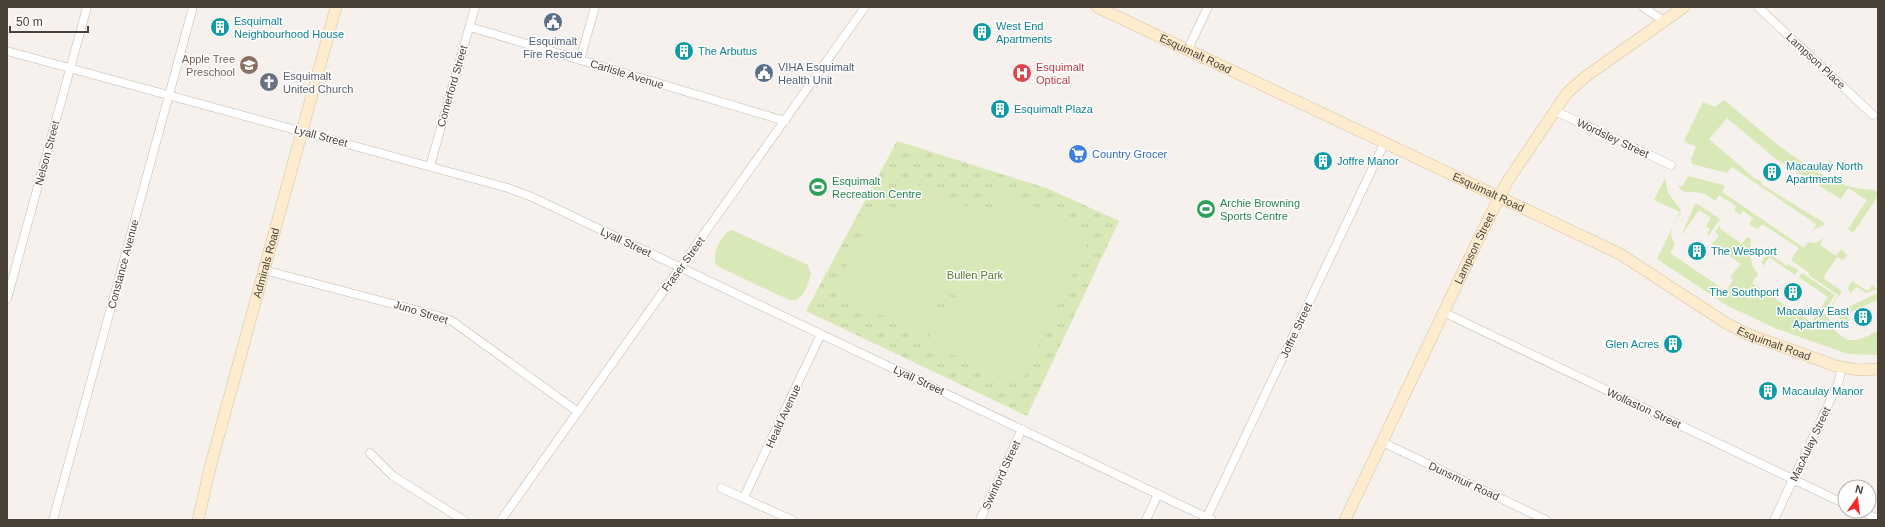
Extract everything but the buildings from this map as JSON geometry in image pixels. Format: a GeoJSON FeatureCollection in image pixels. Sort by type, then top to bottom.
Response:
{"type":"FeatureCollection","features":[{"type":"Feature","properties":{"kind":"main road","name":"Admirals Road"},"geometry":{"type":"LineString","coordinates":[[198,520],[211,464],[336,7]]}},
{"type":"Feature","properties":{"kind":"main road","name":"Esquimalt Road"},"geometry":{"type":"LineString","coordinates":[[1097,7],[1500,196],[1623,256],[1726,323],[1747,334],[1817,360],[1842,367],[1859,370],[1878,369]]}},
{"type":"Feature","properties":{"kind":"main road","name":"Lampson Street"},"geometry":{"type":"LineString","coordinates":[[1345,520],[1443,312],[1507,182],[1567,93],[1585,77],[1684,7]]}},
{"type":"Feature","properties":{"kind":"street","name":"Nelson Street"},"geometry":{"type":"LineString","coordinates":[[7,299],[87,7]]}},
{"type":"Feature","properties":{"kind":"street","name":"Constance Avenue"},"geometry":{"type":"LineString","coordinates":[[53,520],[193,7]]}},
{"type":"Feature","properties":{"kind":"street","name":"Comerford Street"},"geometry":{"type":"LineString","coordinates":[[430,166],[475,7]]}},
{"type":"Feature","properties":{"kind":"street"},"geometry":{"type":"LineString","coordinates":[[580,60],[595,7]]}},
{"type":"Feature","properties":{"kind":"street","name":"Fraser Street"},"geometry":{"type":"LineString","coordinates":[[501,520],[866,7]]}},
{"type":"Feature","properties":{"kind":"street"},"geometry":{"type":"LineString","coordinates":[[1188,49],[1208,7]]}},
{"type":"Feature","properties":{"kind":"street"},"geometry":{"type":"LineString","coordinates":[[1643,7],[1664,21]]}},
{"type":"Feature","properties":{"kind":"street","name":"Lampson Place"},"geometry":{"type":"LineString","coordinates":[[1758,7],[1873,115]]}},
{"type":"Feature","properties":{"kind":"street","name":"Carlisle Avenue"},"geometry":{"type":"LineString","coordinates":[[470,27],[784,121]]}},
{"type":"Feature","properties":{"kind":"street","name":"Lyall Street"},"geometry":{"type":"LineString","coordinates":[[7,50],[430,166],[508,188],[526,195],[1210,519]]}},
{"type":"Feature","properties":{"kind":"street","name":"Wordsley Street"},"geometry":{"type":"LineString","coordinates":[[1555,111],[1671,166]]}},
{"type":"Feature","properties":{"kind":"street","name":"Joffre Street"},"geometry":{"type":"LineString","coordinates":[[1210,519],[1385,142]]}},
{"type":"Feature","properties":{"kind":"street","name":"Juno Street"},"geometry":{"type":"LineString","coordinates":[[264,270],[452,321],[578,412]]}},
{"type":"Feature","properties":{"kind":"street","name":"Wollaston Street"},"geometry":{"type":"LineString","coordinates":[[1443,312],[1837,500]]}},
{"type":"Feature","properties":{"kind":"street","name":"Heald Avenue"},"geometry":{"type":"LineString","coordinates":[[744,497],[821,334]]}},
{"type":"Feature","properties":{"kind":"street","name":"MacAulay Street"},"geometry":{"type":"LineString","coordinates":[[1774,520],[1838,384],[1842,367]]}},
{"type":"Feature","properties":{"kind":"street","name":"Swinford Street"},"geometry":{"type":"LineString","coordinates":[[980,520],[1022,429]]}},
{"type":"Feature","properties":{"kind":"street","name":"Dunsmuir Road"},"geometry":{"type":"LineString","coordinates":[[1382,442],[1546,520]]}},
{"type":"Feature","properties":{"kind":"street"},"geometry":{"type":"LineString","coordinates":[[370,453],[393,476],[463,520]]}},
{"type":"Feature","properties":{"kind":"street"},"geometry":{"type":"LineString","coordinates":[[720,488],[744,497],[792,520]]}},
{"type":"Feature","properties":{"kind":"street"},"geometry":{"type":"LineString","coordinates":[[1146,520],[1158,494]]}},
{"type":"Feature","properties":{"kind":"green space"},"geometry":{"type":"Polygon","coordinates":[[[1724,100],[1767,136],[1812,168],[1849,186],[1878,191],[1878,196],[1853,233],[1848,229],[1867,200],[1848,188],[1841,199],[1776,159],[1727,118],[1709,139],[1754,178],[1762,182],[1761,184],[1826,224],[1813,230],[1816,224],[1732,167],[1727,173],[1692,164],[1691,159],[1696,147],[1684,141],[1703,102],[1715,107],[1724,100]]]}},
{"type":"Feature","properties":{"kind":"green space","name":"Bullen Park"},"geometry":{"type":"Polygon","coordinates":[[[897,141],[1049,189],[1119,221],[1027,416],[806,311],[897,141]]]}},
{"type":"Feature","properties":{"kind":"green space"},"geometry":{"type":"Polygon","coordinates":[[[1688,176],[1725,186],[1722,192],[1804,248],[1808,242],[1815,243],[1824,238],[1820,245],[1836,256],[1841,249],[1847,255],[1843,260],[1837,257],[1823,278],[1842,291],[1829,311],[1829,322],[1839,334],[1849,340],[1858,340],[1878,331],[1878,355],[1848,354],[1777,329],[1728,306],[1657,259],[1680,212],[1654,200],[1665,178],[1668,193],[1681,210],[1672,229],[1671,237],[1675,244],[1670,253],[1726,291],[1733,280],[1730,277],[1741,264],[1712,244],[1719,235],[1715,232],[1723,220],[1719,228],[1742,244],[1747,237],[1751,239],[1750,253],[1753,267],[1758,274],[1752,283],[1811,322],[1819,311],[1825,315],[1838,295],[1809,275],[1808,272],[1791,260],[1799,248],[1762,224],[1758,229],[1749,224],[1753,218],[1743,211],[1740,215],[1734,210],[1736,206],[1719,195],[1715,201],[1698,192],[1688,192],[1682,190],[1678,185],[1682,187],[1688,176]]]}},
{"type":"Feature","properties":{"kind":"green space","name":"Bullen Park"},"geometry":{"type":"Polygon","coordinates":[[[908,180],[989,216],[998,189],[1092,234],[1020,386],[926,342],[941,319],[963,299],[937,288],[935,311],[927,337],[834,292],[878,199],[895,209],[908,180]]]}},
{"type":"Feature","properties":{"kind":"green space"},"geometry":{"type":"Polygon","coordinates":[[[1695,204],[1699,205],[1720,219],[1709,235],[1707,234],[1710,229],[1706,226],[1711,218],[1699,210],[1681,236],[1695,204]]]}},
{"type":"Feature","properties":{"kind":"green space"},"geometry":{"type":"Polygon","coordinates":[[[732,230],[808,265],[811,274],[804,292],[798,299],[789,300],[717,266],[715,257],[718,246],[724,236],[732,230]]]}},
{"type":"Feature","properties":{"kind":"green space"},"geometry":{"type":"Polygon","coordinates":[[[1768,253],[1787,266],[1788,264],[1798,270],[1795,275],[1769,257],[1763,266],[1762,261],[1768,253]]]}},
{"type":"Feature","properties":{"kind":"green space"},"geometry":{"type":"Polygon","coordinates":[[[1802,273],[1835,295],[1825,310],[1821,308],[1828,297],[1799,277],[1802,273]]]}},
{"type":"Feature","properties":{"kind":"green space"},"geometry":{"type":"Polygon","coordinates":[[[1852,281],[1868,291],[1872,285],[1877,289],[1866,293],[1857,287],[1850,293],[1848,288],[1852,281]]]}},
{"type":"Feature","properties":{"kind":"green space"},"geometry":{"type":"Polygon","coordinates":[[[1878,293],[1878,302],[1877,300],[1846,314],[1850,323],[1839,318],[1842,310],[1878,293]]]}},
{"type":"Feature","properties":{"kind":"place","name":"Esquimalt Fire Rescue"},"geometry":{"type":"Point","coordinates":[553,22]}},
{"type":"Feature","properties":{"kind":"place","name":"Esquimalt Neighbourhood House"},"geometry":{"type":"Point","coordinates":[220,27]}},
{"type":"Feature","properties":{"kind":"place","name":"West End Apartments"},"geometry":{"type":"Point","coordinates":[982,32]}},
{"type":"Feature","properties":{"kind":"place","name":"The Arbutus"},"geometry":{"type":"Point","coordinates":[684,51]}},
{"type":"Feature","properties":{"kind":"place","name":"Apple Tree Preschool"},"geometry":{"type":"Point","coordinates":[249,65]}},
{"type":"Feature","properties":{"kind":"place","name":"VIHA Esquimalt Health Unit"},"geometry":{"type":"Point","coordinates":[764,73]}},
{"type":"Feature","properties":{"kind":"place","name":"Esquimalt Optical"},"geometry":{"type":"Point","coordinates":[1022,73]}},
{"type":"Feature","properties":{"kind":"place","name":"Esquimalt United Church"},"geometry":{"type":"Point","coordinates":[269,82]}},
{"type":"Feature","properties":{"kind":"place","name":"Esquimalt Plaza"},"geometry":{"type":"Point","coordinates":[1000,109]}},
{"type":"Feature","properties":{"kind":"place","name":"Country Grocer"},"geometry":{"type":"Point","coordinates":[1078,154]}},
{"type":"Feature","properties":{"kind":"place","name":"Joffre Manor"},"geometry":{"type":"Point","coordinates":[1323,161]}},
{"type":"Feature","properties":{"kind":"place","name":"Macaulay North Apartments"},"geometry":{"type":"Point","coordinates":[1772,172]}},
{"type":"Feature","properties":{"kind":"place","name":"Esquimalt Recreation Centre"},"geometry":{"type":"Point","coordinates":[818,187]}},
{"type":"Feature","properties":{"kind":"place","name":"Archie Browning Sports Centre"},"geometry":{"type":"Point","coordinates":[1206,209]}},
{"type":"Feature","properties":{"kind":"place","name":"The Westport"},"geometry":{"type":"Point","coordinates":[1697,251]}},
{"type":"Feature","properties":{"kind":"place","name":"The Southport"},"geometry":{"type":"Point","coordinates":[1793,292]}},
{"type":"Feature","properties":{"kind":"place","name":"Macaulay East Apartments"},"geometry":{"type":"Point","coordinates":[1863,317]}},
{"type":"Feature","properties":{"kind":"place","name":"Glen Acres"},"geometry":{"type":"Point","coordinates":[1673,344]}},
{"type":"Feature","properties":{"kind":"place","name":"Macaulay Manor"},"geometry":{"type":"Point","coordinates":[1768,391]}}]}
